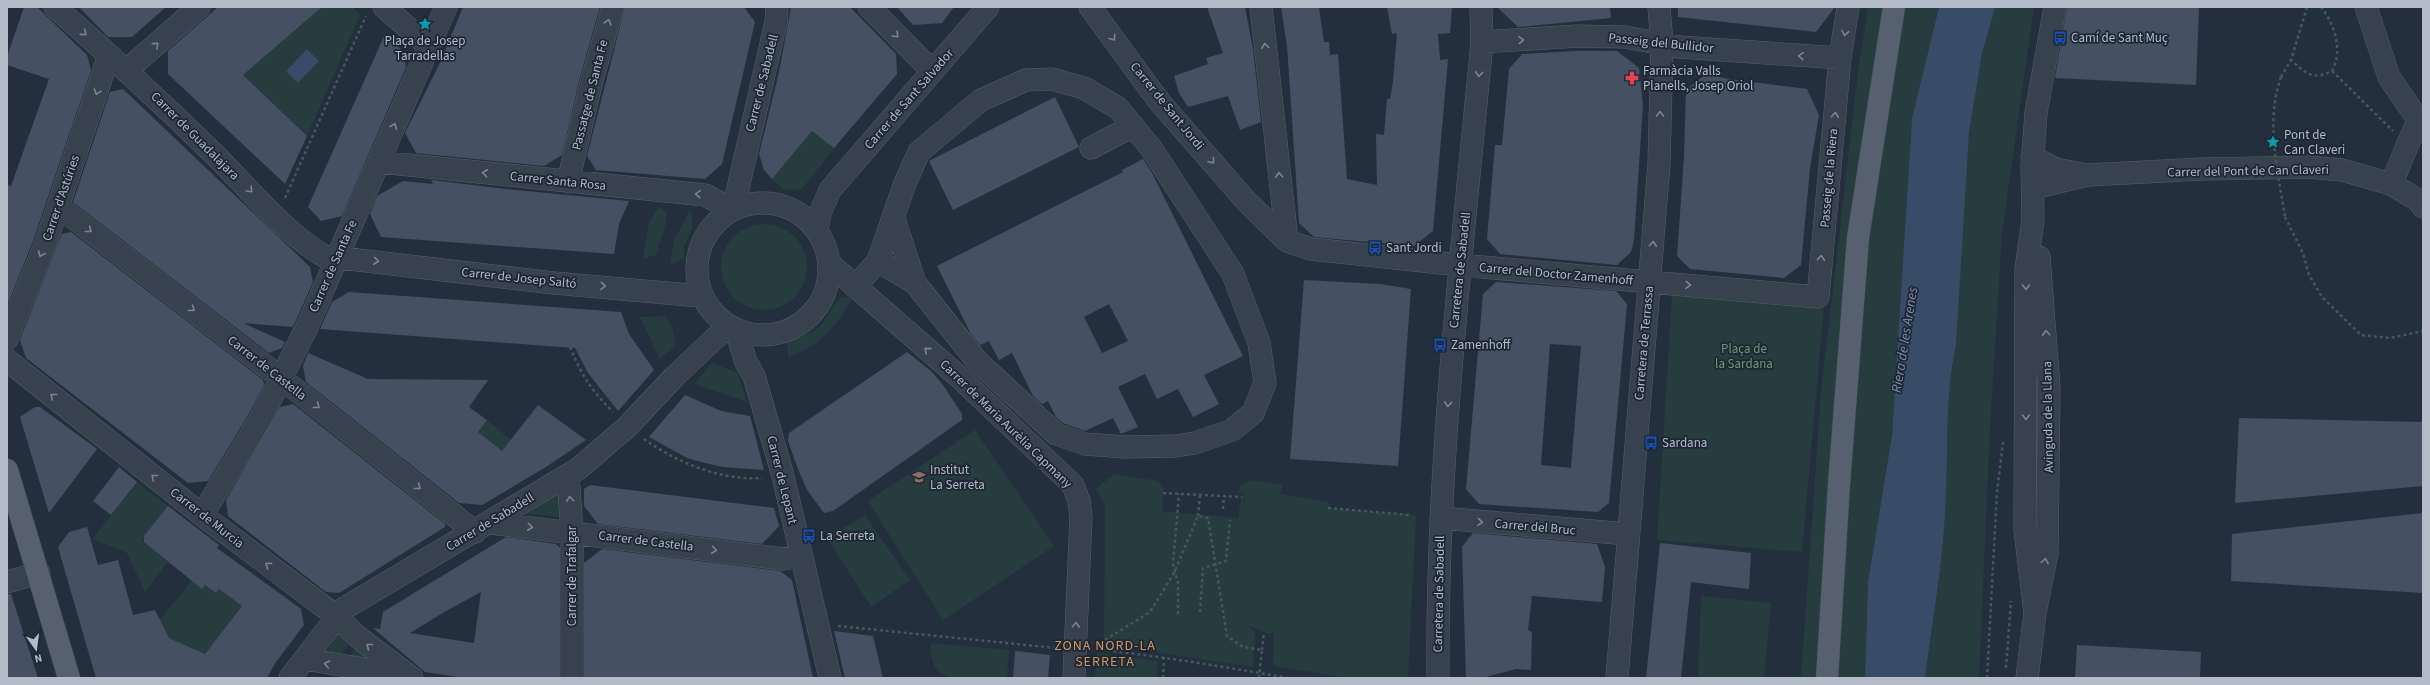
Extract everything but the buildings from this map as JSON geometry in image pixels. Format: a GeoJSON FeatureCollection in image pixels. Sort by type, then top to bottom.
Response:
{"type":"FeatureCollection","features":[{"type":"Feature","properties":{"kind":"main road"},"geometry":{"type":"LineString","coordinates":[[1827,678],[1840,476],[1858,238],[1894,7]]}},
{"type":"Feature","properties":{"kind":"main road"},"geometry":{"type":"LineString","coordinates":[[7,470],[39,573],[69,678]]}},
{"type":"Feature","properties":{"kind":"street","name":"Carrer de Guadalajara"},"geometry":{"type":"LineString","coordinates":[[55,7],[127,70],[312,249],[324,256],[338,257]]}},
{"type":"Feature","properties":{"kind":"street"},"geometry":{"type":"LineString","coordinates":[[127,70],[199,7]]}},
{"type":"Feature","properties":{"kind":"street","name":"Carrer de Santa Fe"},"geometry":{"type":"LineString","coordinates":[[202,515],[261,418],[281,378],[338,257],[446,7]]}},
{"type":"Feature","properties":{"kind":"street","name":"Passatge de Santa Fe"},"geometry":{"type":"LineString","coordinates":[[568,182],[592,80],[613,7]]}},
{"type":"Feature","properties":{"kind":"street","name":"Carrer de Sabadell"},"geometry":{"type":"LineString","coordinates":[[733,210],[776,22],[777,7]]}},
{"type":"Feature","properties":{"kind":"street"},"geometry":{"type":"LineString","coordinates":[[869,7],[932,71]]}},
{"type":"Feature","properties":{"kind":"street","name":"Carrer de Sant Salvador"},"geometry":{"type":"LineString","coordinates":[[817,230],[820,213],[830,190],[988,7]]}},
{"type":"Feature","properties":{"kind":"street","name":"Carrer de Sant Jordi"},"geometry":{"type":"LineString","coordinates":[[1090,7],[1158,100],[1248,202],[1287,241],[1311,249],[1460,265]]}},
{"type":"Feature","properties":{"kind":"street"},"geometry":{"type":"LineString","coordinates":[[1261,7],[1278,151],[1276,202],[1287,241]]}},
{"type":"Feature","properties":{"kind":"street","name":"Carretera de Sabadell"},"geometry":{"type":"LineString","coordinates":[[1438,678],[1441,518],[1450,372],[1482,42],[1481,7]]}},
{"type":"Feature","properties":{"kind":"street","name":"Carretera de Terrassa"},"geometry":{"type":"LineString","coordinates":[[1617,678],[1659,164],[1662,44],[1659,7]]}},
{"type":"Feature","properties":{"kind":"street","name":"Passeig de la Riera"},"geometry":{"type":"LineString","coordinates":[[1818,297],[1840,58],[1848,7]]}},
{"type":"Feature","properties":{"kind":"street"},"geometry":{"type":"LineString","coordinates":[[2032,174],[2036,113],[2055,7]]}},
{"type":"Feature","properties":{"kind":"street"},"geometry":{"type":"LineString","coordinates":[[2366,7],[2389,77],[2421,122],[2406,144],[2406,152],[2391,184]]}},
{"type":"Feature","properties":{"kind":"street"},"geometry":{"type":"LineString","coordinates":[[376,11],[429,46]]}},
{"type":"Feature","properties":{"kind":"street","name":"Passeig del Bullidor"},"geometry":{"type":"LineString","coordinates":[[1482,42],[1578,36],[1625,37],[1662,44],[1840,58]]}},
{"type":"Feature","properties":{"kind":"street","name":"Carrer d'Astúries"},"geometry":{"type":"LineString","coordinates":[[7,339],[45,245],[109,54]]}},
{"type":"Feature","properties":{"kind":"street"},"geometry":{"type":"LineString","coordinates":[[855,287],[878,261],[894,219],[905,183],[919,152],[981,100],[1026,80],[1052,79],[1084,88],[1118,108],[1151,148],[1233,274],[1260,343],[1264,383],[1253,413],[1232,430],[1195,443],[1169,446],[1125,447],[1085,444],[1056,434],[977,360],[915,283],[878,261]]}},
{"type":"Feature","properties":{"kind":"street"},"geometry":{"type":"LineString","coordinates":[[1090,148],[1133,126]]}},
{"type":"Feature","properties":{"kind":"street","name":"Carrer de Sabadell"},"geometry":{"type":"LineString","coordinates":[[744,158],[752,185],[764,204]]}},
{"type":"Feature","properties":{"kind":"street","name":"Carrer Santa Rosa"},"geometry":{"type":"LineString","coordinates":[[379,162],[705,195],[733,210]]}},
{"type":"Feature","properties":{"kind":"street","name":"Carrer del Pont de Can Claveri"},"geometry":{"type":"LineString","coordinates":[[2032,174],[2088,175],[2202,169],[2308,167],[2342,170],[2391,184],[2418,200],[2423,207]]}},
{"type":"Feature","properties":{"kind":"street","name":"Carrer del Pont de Can Claveri"},"geometry":{"type":"LineString","coordinates":[[2032,174],[2056,169],[2088,175]]}},
{"type":"Feature","properties":{"kind":"street","name":"Avinguda de la Llana"},"geometry":{"type":"LineString","coordinates":[[2027,678],[2035,613],[2025,530],[2026,269],[2033,220],[2032,174]]}},
{"type":"Feature","properties":{"kind":"street","name":"Carrer de Sant Salvador"},"geometry":{"type":"LineString","coordinates":[[790,209],[830,190]]}},
{"type":"Feature","properties":{"kind":"street","name":"Carrer de Sant Jordi"},"geometry":{"type":"LineString","coordinates":[[1248,202],[1262,209],[1276,202]]}},
{"type":"Feature","properties":{"kind":"street"},"geometry":{"type":"LineString","coordinates":[[756,203],[784,206],[790,209],[805,217],[817,230],[824,242],[830,264],[827,289],[819,305],[798,326],[780,334],[758,336],[747,335],[732,328],[704,302],[696,278],[697,260],[700,246],[718,220],[733,210],[756,203]]}},
{"type":"Feature","properties":{"kind":"street","name":"Carrer de Castella"},"geometry":{"type":"LineString","coordinates":[[58,206],[281,378],[483,527],[572,532],[783,559],[801,556]]}},
{"type":"Feature","properties":{"kind":"street"},"geometry":{"type":"LineString","coordinates":[[894,219],[915,283]]}},
{"type":"Feature","properties":{"kind":"street","name":"Carrer de Josep Saltó"},"geometry":{"type":"LineString","coordinates":[[338,257],[704,302]]}},
{"type":"Feature","properties":{"kind":"street","name":"Carrer de Maria Aurèlia Capmany"},"geometry":{"type":"LineString","coordinates":[[830,264],[958,376],[1073,486],[1079,501],[1081,517],[1074,678]]}},
{"type":"Feature","properties":{"kind":"street","name":"Carrer del Doctor Zamenhoff"},"geometry":{"type":"LineString","coordinates":[[1460,265],[1818,297]]}},
{"type":"Feature","properties":{"kind":"street","name":"Carrer de Sabadell"},"geometry":{"type":"LineString","coordinates":[[690,362],[703,330],[704,302]]}},
{"type":"Feature","properties":{"kind":"street","name":"Carrer de Sabadell"},"geometry":{"type":"LineString","coordinates":[[290,678],[336,616],[343,609],[568,475],[627,427],[690,362],[732,328]]}},
{"type":"Feature","properties":{"kind":"street","name":"Carrer de Lepant"},"geometry":{"type":"LineString","coordinates":[[732,328],[746,362],[754,376],[782,476],[830,678]]}},
{"type":"Feature","properties":{"kind":"street","name":"Carrer de Lepant"},"geometry":{"type":"LineString","coordinates":[[754,376],[754,355],[758,336]]}},
{"type":"Feature","properties":{"kind":"street","name":"Carrer de Murcia"},"geometry":{"type":"LineString","coordinates":[[7,360],[202,515],[336,616],[358,637],[409,677]]}},
{"type":"Feature","properties":{"kind":"street","name":"Carrer de Trafalgar"},"geometry":{"type":"LineString","coordinates":[[568,475],[572,532],[572,678]]}},
{"type":"Feature","properties":{"kind":"street","name":"Carrer del Bruc"},"geometry":{"type":"LineString","coordinates":[[1441,518],[1628,534]]}},
{"type":"Feature","properties":{"kind":"street"},"geometry":{"type":"LineString","coordinates":[[7,582],[39,573]]}},
{"type":"Feature","properties":{"kind":"street","name":"Carrer de Murcia"},"geometry":{"type":"LineString","coordinates":[[305,659],[409,677]]}},
{"type":"Feature","properties":{"kind":"path"},"geometry":{"type":"LineString","coordinates":[[2307,7],[2290,60],[2281,77],[2275,94],[2272,113],[2285,217],[2303,253],[2309,275],[2322,297],[2360,335],[2390,338],[2423,331]]}},
{"type":"Feature","properties":{"kind":"path"},"geometry":{"type":"LineString","coordinates":[[2290,60],[2307,75],[2316,77],[2332,70],[2338,60],[2338,48],[2329,17],[2321,7]]}},
{"type":"Feature","properties":{"kind":"path"},"geometry":{"type":"LineString","coordinates":[[277,216],[376,11]]}},
{"type":"Feature","properties":{"kind":"path"},"geometry":{"type":"LineString","coordinates":[[2332,70],[2406,144]]}},
{"type":"Feature","properties":{"kind":"path"},"geometry":{"type":"LineString","coordinates":[[570,347],[581,374],[593,392],[627,427],[666,454],[719,474],[756,478],[782,476]]}},
{"type":"Feature","properties":{"kind":"path"},"geometry":{"type":"LineString","coordinates":[[1987,678],[1997,492],[2004,434]]}},
{"type":"Feature","properties":{"kind":"path"},"geometry":{"type":"LineString","coordinates":[[1162,493],[1242,497]]}},
{"type":"Feature","properties":{"kind":"path"},"geometry":{"type":"LineString","coordinates":[[1178,614],[1178,583],[1174,573],[1174,540],[1179,494]]}},
{"type":"Feature","properties":{"kind":"path"},"geometry":{"type":"LineString","coordinates":[[1200,495],[1198,516],[1174,573],[1150,612],[1105,640],[1103,650],[1164,657],[1288,678]]}},
{"type":"Feature","properties":{"kind":"path"},"geometry":{"type":"LineString","coordinates":[[1223,509],[1224,496]]}},
{"type":"Feature","properties":{"kind":"path"},"geometry":{"type":"LineString","coordinates":[[1328,508],[1410,515]]}},
{"type":"Feature","properties":{"kind":"path"},"geometry":{"type":"LineString","coordinates":[[1198,516],[1208,518],[1227,636],[1242,646],[1262,650]]}},
{"type":"Feature","properties":{"kind":"path"},"geometry":{"type":"LineString","coordinates":[[1200,612],[1203,568],[1226,561],[1230,520]]}},
{"type":"Feature","properties":{"kind":"path"},"geometry":{"type":"LineString","coordinates":[[818,626],[1075,649]]}},
{"type":"Feature","properties":{"kind":"path"},"geometry":{"type":"LineString","coordinates":[[1260,678],[1264,632]]}},
{"type":"Feature","properties":{"kind":"path"},"geometry":{"type":"LineString","coordinates":[[1163,678],[1164,657]]}},
{"type":"Feature","properties":{"kind":"green space"},"geometry":{"type":"Polygon","coordinates":[[[322,7],[353,7],[360,15],[307,136],[243,75],[322,7]]]}},
{"type":"Feature","properties":{"kind":"green space"},"geometry":{"type":"Polygon","coordinates":[[[1868,7],[1939,7],[1912,118],[1892,435],[1868,582],[1865,678],[1801,678],[1821,392],[1859,63],[1868,7]]]}},
{"type":"Feature","properties":{"kind":"green space"},"geometry":{"type":"Polygon","coordinates":[[[1995,7],[2034,7],[2002,233],[1990,427],[1979,678],[1925,678],[1944,535],[1948,408],[1952,366],[1956,345],[1965,174],[1976,90],[1984,48],[1995,7]]]}},
{"type":"Feature","properties":{"kind":"green space"},"geometry":{"type":"Polygon","coordinates":[[[812,131],[834,148],[802,189],[784,190],[772,179],[812,131]]]}},
{"type":"Feature","properties":{"kind":"green space"},"geometry":{"type":"Polygon","coordinates":[[[658,207],[666,211],[666,223],[656,255],[643,259],[649,223],[658,207]]]}},
{"type":"Feature","properties":{"kind":"green space"},"geometry":{"type":"Polygon","coordinates":[[[690,210],[692,215],[692,228],[684,245],[684,257],[670,266],[674,240],[690,210]]]}},
{"type":"Feature","properties":{"kind":"green space"},"geometry":{"type":"Polygon","coordinates":[[[764,224],[780,227],[788,231],[800,243],[804,251],[807,267],[804,283],[800,291],[788,303],[780,307],[764,310],[748,307],[740,303],[728,291],[724,283],[721,267],[724,251],[728,243],[740,231],[748,227],[764,224]]]}},
{"type":"Feature","properties":{"kind":"green space","name":"Plaça de la Sardana"},"geometry":{"type":"Polygon","coordinates":[[[1673,277],[1826,285],[1802,552],[1657,540],[1673,277]]]}},
{"type":"Feature","properties":{"kind":"green space"},"geometry":{"type":"Polygon","coordinates":[[[843,297],[852,298],[833,327],[819,341],[810,347],[788,357],[787,342],[810,333],[818,328],[836,303],[843,297]]]}},
{"type":"Feature","properties":{"kind":"green space"},"geometry":{"type":"Polygon","coordinates":[[[665,316],[672,327],[676,344],[660,359],[640,317],[665,316]]]}},
{"type":"Feature","properties":{"kind":"green space"},"geometry":{"type":"Polygon","coordinates":[[[712,363],[738,373],[747,402],[694,384],[712,363]]]}},
{"type":"Feature","properties":{"kind":"green space"},"geometry":{"type":"Polygon","coordinates":[[[487,420],[511,440],[502,451],[458,458],[487,420]]]}},
{"type":"Feature","properties":{"kind":"green space"},"geometry":{"type":"Polygon","coordinates":[[[975,430],[1054,546],[943,620],[868,501],[975,430]]]}},
{"type":"Feature","properties":{"kind":"green space"},"geometry":{"type":"Polygon","coordinates":[[[1115,474],[1158,481],[1163,489],[1162,511],[1238,518],[1241,499],[1245,493],[1238,493],[1241,485],[1252,480],[1283,485],[1280,494],[1329,502],[1329,508],[1416,515],[1408,678],[1349,678],[1273,666],[1274,632],[1268,634],[1247,625],[1255,631],[1253,667],[1104,644],[1105,507],[1096,488],[1115,474]]]}},
{"type":"Feature","properties":{"kind":"green space"},"geometry":{"type":"Polygon","coordinates":[[[137,482],[168,506],[142,540],[168,562],[145,592],[127,553],[93,539],[137,482]]]}},
{"type":"Feature","properties":{"kind":"green space"},"geometry":{"type":"Polygon","coordinates":[[[562,491],[561,517],[524,514],[562,491]]]}},
{"type":"Feature","properties":{"kind":"green space"},"geometry":{"type":"Polygon","coordinates":[[[865,515],[910,580],[871,607],[827,538],[865,515]]]}},
{"type":"Feature","properties":{"kind":"green space"},"geometry":{"type":"Polygon","coordinates":[[[192,580],[205,585],[215,593],[219,589],[242,606],[205,654],[169,638],[160,620],[192,580]]]}},
{"type":"Feature","properties":{"kind":"green space"},"geometry":{"type":"Polygon","coordinates":[[[1701,596],[1771,603],[1764,678],[1698,678],[1701,596]]]}},
{"type":"Feature","properties":{"kind":"green space"},"geometry":{"type":"Polygon","coordinates":[[[339,633],[353,639],[339,658],[330,653],[329,647],[339,633]]]}},
{"type":"Feature","properties":{"kind":"green space"},"geometry":{"type":"Polygon","coordinates":[[[930,643],[1009,650],[1007,678],[959,678],[944,675],[935,668],[930,643]]]}},
{"type":"Feature","properties":{"kind":"green space"},"geometry":{"type":"Polygon","coordinates":[[[359,644],[373,659],[346,661],[359,644]]]}},
{"type":"Feature","properties":{"kind":"green space"},"geometry":{"type":"Polygon","coordinates":[[[1097,653],[1157,661],[1157,678],[1095,678],[1097,653]]]}},
{"type":"Feature","properties":{"kind":"water","name":"Riera de les Arenes"},"geometry":{"type":"Polygon","coordinates":[[[1939,7],[1995,7],[1982,54],[1969,132],[1956,345],[1952,366],[1948,408],[1946,494],[1942,556],[1925,678],[1865,678],[1868,582],[1892,435],[1912,118],[1939,7]]]}},
{"type":"Feature","properties":{"kind":"water"},"geometry":{"type":"Polygon","coordinates":[[[307,49],[319,61],[298,83],[286,71],[307,49]]]}},
{"type":"Feature","properties":{"kind":"place","name":"Plaça de Josep Tarradellas"},"geometry":{"type":"Point","coordinates":[425,24]}},
{"type":"Feature","properties":{"kind":"place","name":"Camí de Sant Muç"},"geometry":{"type":"Point","coordinates":[2060,38]}},
{"type":"Feature","properties":{"kind":"place","name":"Farmàcia Valls Planells, Josep Oriol"},"geometry":{"type":"Point","coordinates":[1632,78]}},
{"type":"Feature","properties":{"kind":"place","name":"Pont de Can Claveri"},"geometry":{"type":"Point","coordinates":[2273,142]}},
{"type":"Feature","properties":{"kind":"place","name":"Sant Jordi"},"geometry":{"type":"Point","coordinates":[1375,248]}},
{"type":"Feature","properties":{"kind":"place","name":"Zamenhoff"},"geometry":{"type":"Point","coordinates":[1440,345]}},
{"type":"Feature","properties":{"kind":"place","name":"Sardana"},"geometry":{"type":"Point","coordinates":[1651,443]}},
{"type":"Feature","properties":{"kind":"place","name":"Institut La Serreta"},"geometry":{"type":"Point","coordinates":[919,477]}},
{"type":"Feature","properties":{"kind":"place","name":"La Serreta"},"geometry":{"type":"Point","coordinates":[809,536]}},
{"type":"Feature","properties":{"kind":"district","name":"ZONA NORD-LA SERRETA"},"geometry":{"type":"Point","coordinates":[1105,654]}}]}
